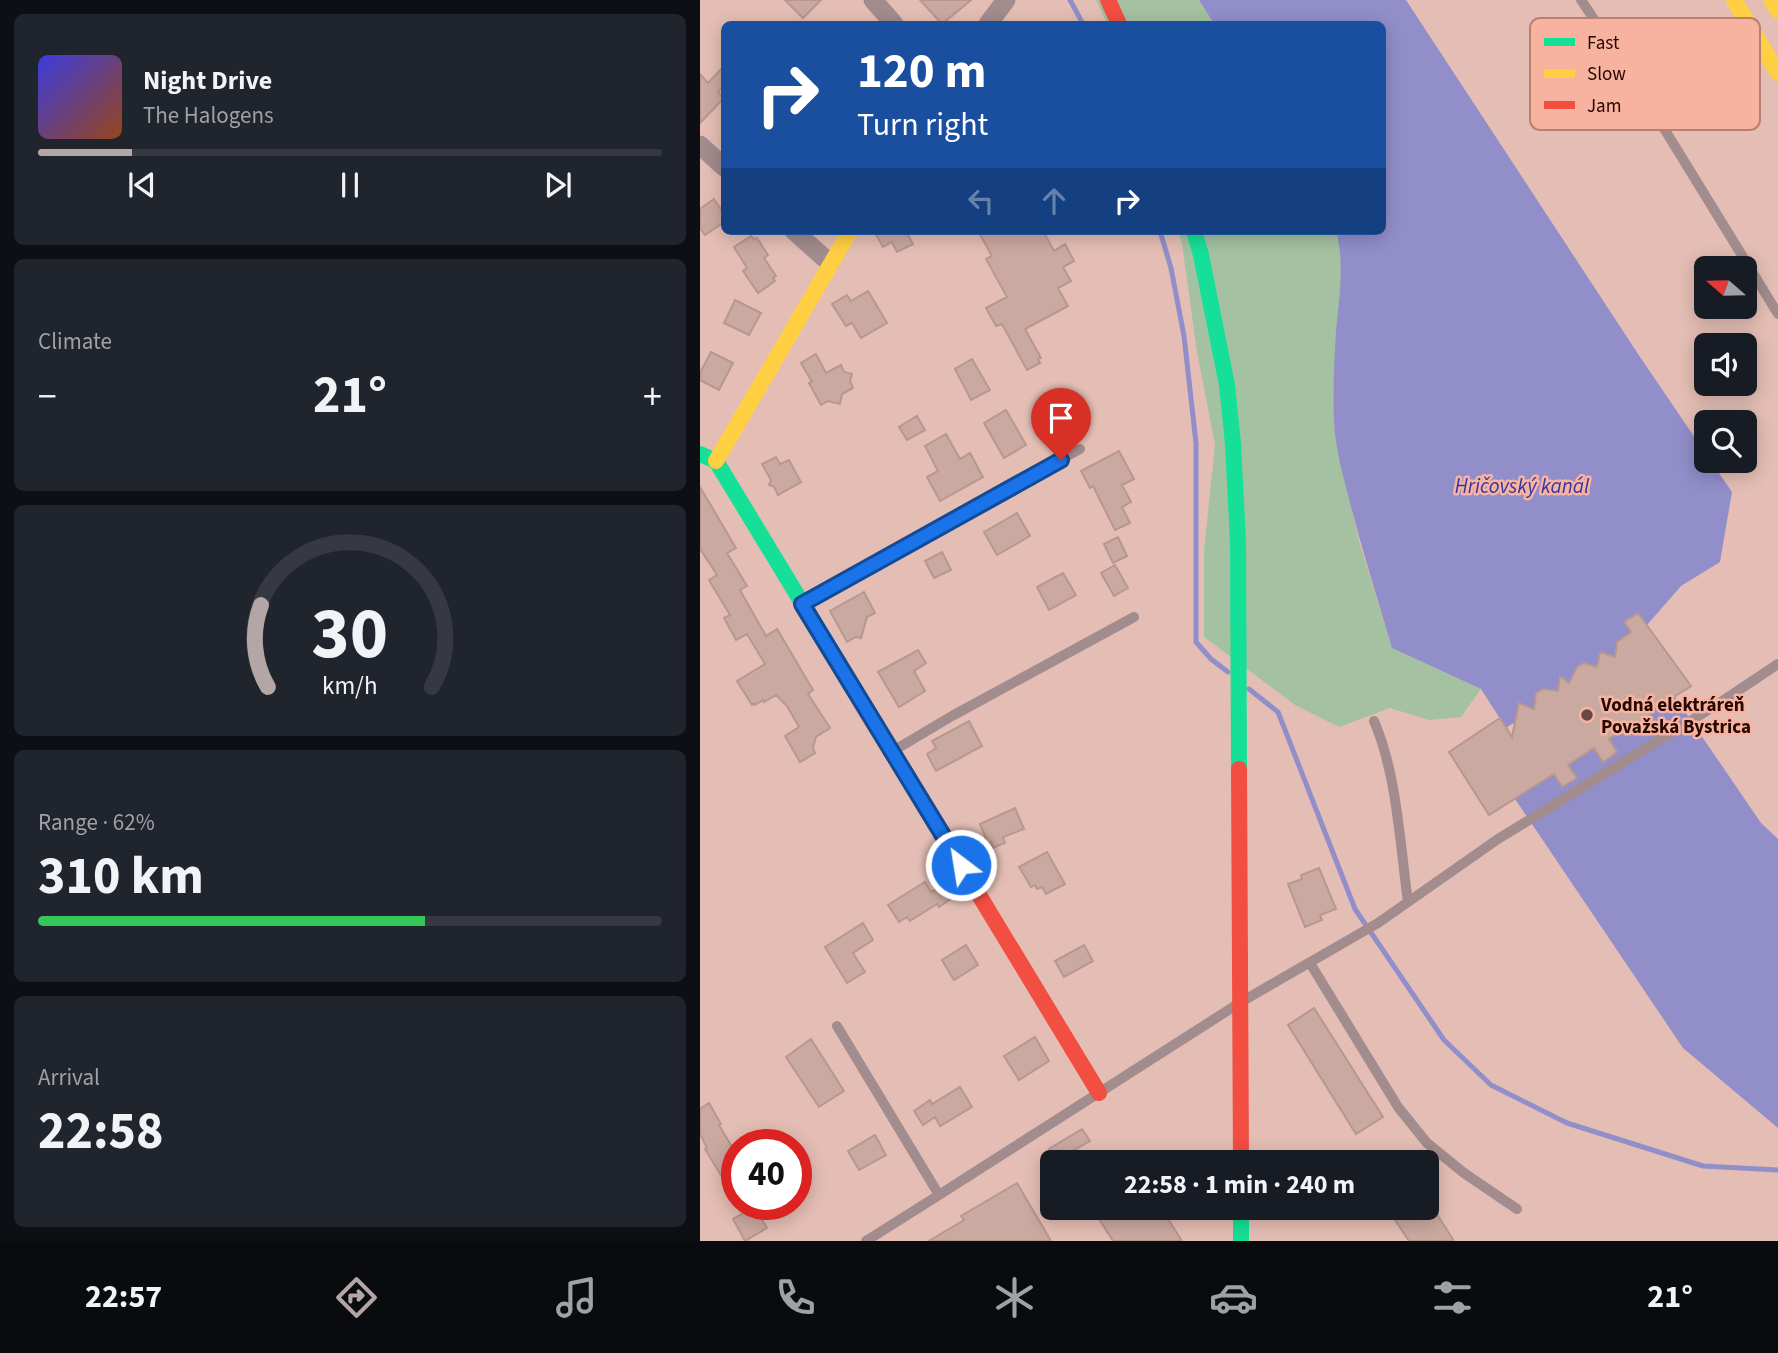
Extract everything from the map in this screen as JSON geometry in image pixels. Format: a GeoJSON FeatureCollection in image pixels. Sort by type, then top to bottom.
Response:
{"type":"FeatureCollection","features":[{"type":"Feature","properties":{"kind":"main road"},"geometry":{"type":"LineString","coordinates":[[1108,0],[1118,21]]}},
{"type":"Feature","properties":{"kind":"main road"},"geometry":{"type":"LineString","coordinates":[[1734,0],[1745,18]]}},
{"type":"Feature","properties":{"kind":"main road"},"geometry":{"type":"LineString","coordinates":[[1771,0],[1778,11]]}},
{"type":"Feature","properties":{"kind":"main road"},"geometry":{"type":"LineString","coordinates":[[1760,43],[1778,73]]}},
{"type":"Feature","properties":{"kind":"main road"},"geometry":{"type":"LineString","coordinates":[[716,461],[848,235]]}},
{"type":"Feature","properties":{"kind":"main road"},"geometry":{"type":"LineString","coordinates":[[1195,235],[1202,255],[1228,397],[1238,541],[1241,1150]]}},
{"type":"Feature","properties":{"kind":"main road"},"geometry":{"type":"LineString","coordinates":[[700,454],[716,461],[1099,1093]]}},
{"type":"Feature","properties":{"kind":"main road"},"geometry":{"type":"LineString","coordinates":[[1241,1220],[1241,1241]]}},
{"type":"Feature","properties":{"kind":"street"},"geometry":{"type":"LineString","coordinates":[[873,0],[891,21]]}},
{"type":"Feature","properties":{"kind":"street"},"geometry":{"type":"LineString","coordinates":[[990,21],[1006,0]]}},
{"type":"Feature","properties":{"kind":"street"},"geometry":{"type":"LineString","coordinates":[[700,145],[721,164]]}},
{"type":"Feature","properties":{"kind":"street"},"geometry":{"type":"LineString","coordinates":[[798,235],[830,263]]}},
{"type":"Feature","properties":{"kind":"lane"},"geometry":{"type":"LineString","coordinates":[[1581,0],[1593,18]]}},
{"type":"Feature","properties":{"kind":"lane"},"geometry":{"type":"LineString","coordinates":[[1665,130],[1778,314]]}},
{"type":"Feature","properties":{"kind":"lane"},"geometry":{"type":"LineString","coordinates":[[802,604],[1080,449]]}},
{"type":"Feature","properties":{"kind":"lane"},"geometry":{"type":"LineString","coordinates":[[892,752],[952,716],[1134,617]]}},
{"type":"Feature","properties":{"kind":"lane"},"geometry":{"type":"LineString","coordinates":[[866,1241],[1241,1002],[1378,923],[1499,839],[1778,664]]}},
{"type":"Feature","properties":{"kind":"lane"},"geometry":{"type":"LineString","coordinates":[[1374,721],[1388,764],[1408,902]]}},
{"type":"Feature","properties":{"kind":"lane"},"geometry":{"type":"LineString","coordinates":[[1310,962],[1398,1107],[1427,1143],[1464,1173],[1517,1209]]}},
{"type":"Feature","properties":{"kind":"lane"},"geometry":{"type":"LineString","coordinates":[[836,1026],[939,1195]]}},
{"type":"Feature","properties":{"kind":"green space"},"geometry":{"type":"Polygon","coordinates":[[[1096,0],[1199,0],[1212,21],[1106,21],[1096,0]]]}},
{"type":"Feature","properties":{"kind":"green space"},"geometry":{"type":"Polygon","coordinates":[[[1179,235],[1337,235],[1342,271],[1336,333],[1334,424],[1337,449],[1361,548],[1392,648],[1481,689],[1461,717],[1429,720],[1390,708],[1339,727],[1295,705],[1204,637],[1204,551],[1215,445],[1197,352],[1179,235]]]}},
{"type":"Feature","properties":{"kind":"water","name":"Hričovský kanál"},"geometry":{"type":"Polygon","coordinates":[[[1199,0],[1406,0],[1694,436],[1694,473],[1719,473],[1732,492],[1720,562],[1681,586],[1647,625],[1638,613],[1626,624],[1635,639],[1622,654],[1609,662],[1601,652],[1599,655],[1605,665],[1592,673],[1584,663],[1577,667],[1569,688],[1560,678],[1565,690],[1552,698],[1546,689],[1543,689],[1537,693],[1541,705],[1506,728],[1481,689],[1392,648],[1358,534],[1337,450],[1334,376],[1341,269],[1337,235],[1386,235],[1386,21],[1212,21],[1199,0]]]}},
{"type":"Feature","properties":{"kind":"water"},"geometry":{"type":"Polygon","coordinates":[[[1675,697],[1761,823],[1778,839],[1778,1128],[1683,1048],[1515,799],[1554,774],[1562,787],[1576,778],[1568,765],[1594,748],[1603,761],[1613,756],[1609,739],[1635,722],[1643,735],[1657,726],[1649,713],[1675,697]]]}},
{"type":"Feature","properties":{"kind":"building"},"geometry":{"type":"Polygon","coordinates":[[[785,0],[821,0],[803,18],[785,0]]]}},
{"type":"Feature","properties":{"kind":"building"},"geometry":{"type":"Polygon","coordinates":[[[920,0],[971,0],[946,21],[939,21],[920,0]]]}},
{"type":"Feature","properties":{"kind":"building"},"geometry":{"type":"Polygon","coordinates":[[[721,69],[721,88],[718,92],[721,101],[700,123],[700,74],[708,83],[721,69]]]}},
{"type":"Feature","properties":{"kind":"building"},"geometry":{"type":"Polygon","coordinates":[[[714,199],[721,210],[721,224],[705,235],[700,228],[700,209],[714,199]]]}},
{"type":"Feature","properties":{"kind":"building"},"geometry":{"type":"Polygon","coordinates":[[[876,235],[908,235],[913,244],[897,252],[892,242],[883,247],[876,235]]]}},
{"type":"Feature","properties":{"kind":"building"},"geometry":{"type":"Polygon","coordinates":[[[980,235],[1045,235],[1054,251],[1065,244],[1074,261],[1063,267],[1071,281],[1058,288],[1068,306],[1025,329],[1041,358],[1038,359],[1040,363],[1027,370],[1002,324],[996,326],[986,308],[1007,297],[986,259],[992,256],[980,235]]]}},
{"type":"Feature","properties":{"kind":"building"},"geometry":{"type":"Polygon","coordinates":[[[751,236],[757,238],[768,255],[764,258],[776,276],[773,278],[775,281],[758,293],[743,271],[747,268],[734,247],[751,236]]]}},
{"type":"Feature","properties":{"kind":"building"},"geometry":{"type":"Polygon","coordinates":[[[868,291],[887,323],[861,338],[852,323],[846,326],[832,304],[847,295],[851,301],[868,291]]]}},
{"type":"Feature","properties":{"kind":"building"},"geometry":{"type":"Polygon","coordinates":[[[735,300],[761,313],[749,335],[724,323],[735,300]]]}},
{"type":"Feature","properties":{"kind":"building"},"geometry":{"type":"Polygon","coordinates":[[[711,352],[733,363],[719,390],[700,380],[700,373],[711,352]]]}},
{"type":"Feature","properties":{"kind":"building"},"geometry":{"type":"Polygon","coordinates":[[[816,354],[826,373],[841,365],[844,372],[852,374],[850,381],[853,388],[842,394],[840,404],[828,401],[821,405],[809,383],[812,382],[801,363],[816,354]]]}},
{"type":"Feature","properties":{"kind":"building"},"geometry":{"type":"Polygon","coordinates":[[[972,359],[990,390],[971,400],[955,369],[972,359]]]}},
{"type":"Feature","properties":{"kind":"building"},"geometry":{"type":"Polygon","coordinates":[[[1006,410],[1026,445],[1004,458],[984,423],[1006,410]]]}},
{"type":"Feature","properties":{"kind":"building"},"geometry":{"type":"Polygon","coordinates":[[[917,416],[925,430],[907,440],[899,427],[917,416]]]}},
{"type":"Feature","properties":{"kind":"building"},"geometry":{"type":"Polygon","coordinates":[[[946,434],[960,459],[970,453],[983,477],[940,501],[927,477],[938,471],[925,446],[946,434]]]}},
{"type":"Feature","properties":{"kind":"building"},"geometry":{"type":"Polygon","coordinates":[[[1119,451],[1134,479],[1122,485],[1131,502],[1122,507],[1130,523],[1115,530],[1093,486],[1090,488],[1081,471],[1119,451]]]}},
{"type":"Feature","properties":{"kind":"building"},"geometry":{"type":"Polygon","coordinates":[[[776,457],[780,464],[789,460],[801,482],[778,495],[774,487],[769,485],[771,480],[762,464],[776,457]]]}},
{"type":"Feature","properties":{"kind":"building"},"geometry":{"type":"Polygon","coordinates":[[[700,487],[736,548],[727,553],[747,586],[740,590],[766,636],[777,629],[813,690],[808,694],[830,728],[816,737],[813,748],[815,753],[800,762],[785,736],[799,727],[787,706],[776,695],[752,705],[737,681],[765,664],[747,634],[736,640],[724,618],[730,615],[709,580],[717,575],[700,549],[700,487]]]}},
{"type":"Feature","properties":{"kind":"building"},"geometry":{"type":"Polygon","coordinates":[[[1017,513],[1030,536],[997,555],[984,532],[1017,513]]]}},
{"type":"Feature","properties":{"kind":"building"},"geometry":{"type":"Polygon","coordinates":[[[1118,537],[1127,556],[1113,563],[1104,544],[1118,537]]]}},
{"type":"Feature","properties":{"kind":"building"},"geometry":{"type":"Polygon","coordinates":[[[942,552],[951,570],[934,578],[925,561],[942,552]]]}},
{"type":"Feature","properties":{"kind":"building"},"geometry":{"type":"Polygon","coordinates":[[[1115,565],[1128,588],[1114,596],[1101,573],[1115,565]]]}},
{"type":"Feature","properties":{"kind":"building"},"geometry":{"type":"Polygon","coordinates":[[[1063,573],[1076,595],[1049,610],[1037,587],[1063,573]]]}},
{"type":"Feature","properties":{"kind":"building"},"geometry":{"type":"Polygon","coordinates":[[[864,592],[875,613],[867,617],[861,638],[856,637],[847,642],[830,611],[864,592]]]}},
{"type":"Feature","properties":{"kind":"building","name":"Vodná elektráreň Považská Bystrica"},"geometry":{"type":"Polygon","coordinates":[[[1638,613],[1691,686],[1649,713],[1657,727],[1653,730],[1643,736],[1635,722],[1609,739],[1617,752],[1603,762],[1594,748],[1568,765],[1577,778],[1562,787],[1554,774],[1489,815],[1449,752],[1500,718],[1512,737],[1519,703],[1534,709],[1536,693],[1543,689],[1558,691],[1560,676],[1569,683],[1577,667],[1584,663],[1597,667],[1600,652],[1615,657],[1617,642],[1631,632],[1624,622],[1638,613]]]}},
{"type":"Feature","properties":{"kind":"building"},"geometry":{"type":"Polygon","coordinates":[[[918,650],[926,663],[914,671],[925,691],[899,707],[878,672],[918,650]]]}},
{"type":"Feature","properties":{"kind":"building"},"geometry":{"type":"Polygon","coordinates":[[[969,721],[982,746],[936,771],[927,754],[936,748],[932,741],[969,721]]]}},
{"type":"Feature","properties":{"kind":"building"},"geometry":{"type":"Polygon","coordinates":[[[1015,808],[1024,829],[1003,837],[1005,843],[993,848],[991,842],[988,844],[980,824],[1015,808]]]}},
{"type":"Feature","properties":{"kind":"building"},"geometry":{"type":"Polygon","coordinates":[[[1047,852],[1065,884],[1046,894],[1042,887],[1031,887],[1019,867],[1047,852]]]}},
{"type":"Feature","properties":{"kind":"building"},"geometry":{"type":"Polygon","coordinates":[[[1319,868],[1336,909],[1320,915],[1322,920],[1305,927],[1288,884],[1319,868]]]}},
{"type":"Feature","properties":{"kind":"building"},"geometry":{"type":"Polygon","coordinates":[[[925,882],[931,892],[944,885],[952,898],[910,921],[907,917],[899,922],[888,905],[925,882]]]}},
{"type":"Feature","properties":{"kind":"building"},"geometry":{"type":"Polygon","coordinates":[[[863,923],[873,940],[853,953],[865,972],[847,983],[825,947],[863,923]]]}},
{"type":"Feature","properties":{"kind":"building"},"geometry":{"type":"Polygon","coordinates":[[[966,945],[978,965],[954,980],[942,960],[966,945]]]}},
{"type":"Feature","properties":{"kind":"building"},"geometry":{"type":"Polygon","coordinates":[[[1084,945],[1093,961],[1064,977],[1055,961],[1084,945]]]}},
{"type":"Feature","properties":{"kind":"building"},"geometry":{"type":"Polygon","coordinates":[[[1314,1008],[1383,1117],[1356,1134],[1288,1025],[1314,1008]]]}},
{"type":"Feature","properties":{"kind":"building"},"geometry":{"type":"Polygon","coordinates":[[[1035,1037],[1049,1061],[1019,1080],[1004,1056],[1035,1037]]]}},
{"type":"Feature","properties":{"kind":"building"},"geometry":{"type":"Polygon","coordinates":[[[811,1039],[844,1091],[819,1107],[786,1057],[811,1039]]]}},
{"type":"Feature","properties":{"kind":"building"},"geometry":{"type":"Polygon","coordinates":[[[960,1087],[972,1107],[940,1126],[935,1117],[923,1125],[914,1111],[930,1100],[932,1104],[960,1087]]]}},
{"type":"Feature","properties":{"kind":"building"},"geometry":{"type":"Polygon","coordinates":[[[709,1103],[721,1124],[721,1176],[705,1149],[707,1148],[700,1134],[700,1109],[709,1103]]]}},
{"type":"Feature","properties":{"kind":"building"},"geometry":{"type":"Polygon","coordinates":[[[1082,1129],[1090,1141],[1074,1150],[1049,1149],[1082,1129]]]}},
{"type":"Feature","properties":{"kind":"building"},"geometry":{"type":"Polygon","coordinates":[[[875,1135],[886,1155],[859,1170],[848,1151],[875,1135]]]}},
{"type":"Feature","properties":{"kind":"building"},"geometry":{"type":"Polygon","coordinates":[[[1017,1183],[1051,1241],[929,1241],[964,1220],[961,1216],[1017,1183]]]}},
{"type":"Feature","properties":{"kind":"building"},"geometry":{"type":"Polygon","coordinates":[[[1439,1217],[1454,1241],[1409,1241],[1395,1220],[1439,1220],[1439,1217]]]}},
{"type":"Feature","properties":{"kind":"building"},"geometry":{"type":"Polygon","coordinates":[[[734,1220],[762,1220],[767,1228],[745,1241],[734,1220]]]}},
{"type":"Feature","properties":{"kind":"building"},"geometry":{"type":"Polygon","coordinates":[[[1100,1220],[1169,1220],[1182,1241],[1113,1241],[1100,1220]]]}},
{"type":"Feature","properties":{"kind":"waterway"},"geometry":{"type":"LineString","coordinates":[[1070,0],[1081,21]]}},
{"type":"Feature","properties":{"kind":"waterway"},"geometry":{"type":"LineString","coordinates":[[1161,235],[1171,268],[1184,336],[1196,443],[1196,642],[1211,659],[1228,672]]}},
{"type":"Feature","properties":{"kind":"waterway"},"geometry":{"type":"LineString","coordinates":[[1249,689],[1278,712],[1355,909],[1444,1040],[1491,1085],[1567,1123],[1703,1166],[1778,1170]]}},
{"type":"Feature","properties":{"kind":"traffic: fast"},"geometry":{"type":"LineString","coordinates":[[1195,235],[1227,385],[1233,444],[1238,541],[1239,769]]}},
{"type":"Feature","properties":{"kind":"traffic: fast"},"geometry":{"type":"LineString","coordinates":[[700,454],[716,461],[979,895]]}},
{"type":"Feature","properties":{"kind":"traffic: fast"},"geometry":{"type":"LineString","coordinates":[[1241,1220],[1241,1241]]}},
{"type":"Feature","properties":{"kind":"traffic: slow"},"geometry":{"type":"LineString","coordinates":[[1734,0],[1745,18]]}},
{"type":"Feature","properties":{"kind":"traffic: slow"},"geometry":{"type":"LineString","coordinates":[[1771,0],[1778,11]]}},
{"type":"Feature","properties":{"kind":"traffic: slow"},"geometry":{"type":"LineString","coordinates":[[1760,43],[1778,73]]}},
{"type":"Feature","properties":{"kind":"traffic: slow"},"geometry":{"type":"LineString","coordinates":[[716,461],[848,235]]}},
{"type":"Feature","properties":{"kind":"traffic: jam"},"geometry":{"type":"LineString","coordinates":[[1108,0],[1118,21]]}},
{"type":"Feature","properties":{"kind":"traffic: jam"},"geometry":{"type":"LineString","coordinates":[[1239,769],[1241,1150]]}},
{"type":"Feature","properties":{"kind":"traffic: jam"},"geometry":{"type":"LineString","coordinates":[[979,895],[1099,1093]]}},
{"type":"Feature","properties":{"kind":"place","name":"Vodná elektráreň Považská Bystrica"},"geometry":{"type":"Point","coordinates":[1587,715]}},
{"type":"Feature","properties":{"kind":"route"},"geometry":{"type":"LineString","coordinates":[[961,865],[802,604],[1061,460]]}}]}
